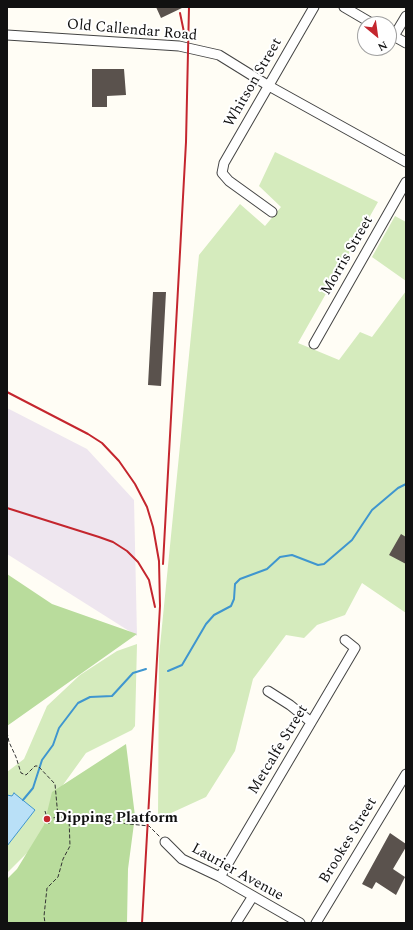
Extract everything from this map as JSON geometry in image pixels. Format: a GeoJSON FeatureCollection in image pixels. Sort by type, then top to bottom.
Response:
{"type":"FeatureCollection","features":[{"type":"Feature","properties":{"kind":"street","name":"Whitson Street"},"geometry":{"type":"LineString","coordinates":[[272,212],[229,181],[222,173],[224,163],[314,7]]}},
{"type":"Feature","properties":{"kind":"street"},"geometry":{"type":"LineString","coordinates":[[344,7],[359,16]]}},
{"type":"Feature","properties":{"kind":"street"},"geometry":{"type":"LineString","coordinates":[[397,28],[406,16]]}},
{"type":"Feature","properties":{"kind":"street","name":"Old Callendar Road"},"geometry":{"type":"LineString","coordinates":[[7,35],[179,46],[219,55],[269,86],[406,162]]}},
{"type":"Feature","properties":{"kind":"street"},"geometry":{"type":"LineString","coordinates":[[397,38],[406,43]]}},
{"type":"Feature","properties":{"kind":"street","name":"Morris Street"},"geometry":{"type":"LineString","coordinates":[[314,344],[406,182]]}},
{"type":"Feature","properties":{"kind":"street","name":"Metcalfe Street"},"geometry":{"type":"LineString","coordinates":[[220,877],[355,648],[345,640]]}},
{"type":"Feature","properties":{"kind":"street"},"geometry":{"type":"LineString","coordinates":[[268,691],[290,705],[311,722]]}},
{"type":"Feature","properties":{"kind":"street","name":"Brookes Street"},"geometry":{"type":"LineString","coordinates":[[316,923],[406,774]]}},
{"type":"Feature","properties":{"kind":"street","name":"Laurier Avenue"},"geometry":{"type":"LineString","coordinates":[[165,842],[182,860],[220,877],[300,923]]}},
{"type":"Feature","properties":{"kind":"street"},"geometry":{"type":"LineString","coordinates":[[236,923],[252,896]]}},
{"type":"Feature","properties":{"kind":"path"},"geometry":{"type":"LineString","coordinates":[[7,732],[9,742],[16,756],[21,773],[26,775],[34,766],[38,766],[55,784],[58,817]]}},
{"type":"Feature","properties":{"kind":"path"},"geometry":{"type":"LineString","coordinates":[[45,811],[49,824]]}},
{"type":"Feature","properties":{"kind":"path"},"geometry":{"type":"LineString","coordinates":[[47,818],[58,817],[149,826],[165,842]]}},
{"type":"Feature","properties":{"kind":"path"},"geometry":{"type":"LineString","coordinates":[[46,923],[44,916],[47,888],[58,877],[63,859],[70,846],[69,818]]}},
{"type":"Feature","properties":{"kind":"shaded area"},"geometry":{"type":"Polygon","coordinates":[[[7,408],[87,449],[134,500],[137,636],[7,554],[7,408]]]}},
{"type":"Feature","properties":{"kind":"green space"},"geometry":{"type":"Polygon","coordinates":[[[275,152],[378,202],[298,343],[339,360],[360,332],[372,337],[406,291],[406,613],[362,583],[345,615],[317,625],[304,638],[286,635],[253,679],[235,751],[206,797],[158,819],[159,656],[199,255],[240,204],[265,226],[281,207],[259,186],[275,152]]]}},
{"type":"Feature","properties":{"kind":"green space"},"geometry":{"type":"Polygon","coordinates":[[[395,216],[406,222],[406,281],[372,257],[395,216]]]}},
{"type":"Feature","properties":{"kind":"green space"},"geometry":{"type":"Polygon","coordinates":[[[7,574],[52,604],[137,634],[7,726],[7,574]]]}},
{"type":"Feature","properties":{"kind":"green space"},"geometry":{"type":"Polygon","coordinates":[[[137,644],[135,726],[132,730],[86,753],[50,803],[53,827],[7,873],[7,772],[24,759],[47,706],[80,675],[117,651],[137,644]]]}},
{"type":"Feature","properties":{"kind":"green space"},"geometry":{"type":"Polygon","coordinates":[[[126,744],[135,816],[128,869],[127,923],[7,923],[7,879],[17,869],[44,825],[52,792],[126,744]]]}},
{"type":"Feature","properties":{"kind":"water"},"geometry":{"type":"Polygon","coordinates":[[[14,793],[35,810],[7,846],[7,795],[12,796],[14,793]]]}},
{"type":"Feature","properties":{"kind":"building"},"geometry":{"type":"Polygon","coordinates":[[[156,7],[184,7],[161,18],[156,7]]]}},
{"type":"Feature","properties":{"kind":"building"},"geometry":{"type":"Polygon","coordinates":[[[92,69],[124,69],[126,95],[107,96],[107,107],[92,107],[92,69]]]}},
{"type":"Feature","properties":{"kind":"building"},"geometry":{"type":"Polygon","coordinates":[[[153,292],[166,292],[161,386],[148,385],[153,292]]]}},
{"type":"Feature","properties":{"kind":"building"},"geometry":{"type":"Polygon","coordinates":[[[401,534],[406,537],[406,564],[389,555],[401,534]]]}},
{"type":"Feature","properties":{"kind":"building"},"geometry":{"type":"Polygon","coordinates":[[[390,833],[406,844],[406,847],[393,869],[405,877],[396,895],[376,882],[372,889],[362,884],[390,833]]]}},
{"type":"Feature","properties":{"kind":"waterway"},"geometry":{"type":"LineString","coordinates":[[168,671],[182,665],[206,624],[214,615],[231,606],[234,599],[235,584],[240,579],[267,569],[280,557],[292,555],[318,565],[324,564],[352,540],[372,510],[398,488],[406,484]]}},
{"type":"Feature","properties":{"kind":"waterway"},"geometry":{"type":"LineString","coordinates":[[23,800],[33,788],[42,760],[53,745],[59,728],[78,703],[90,697],[112,696],[133,673],[146,669]]}},
{"type":"Feature","properties":{"kind":"railway"},"geometry":{"type":"LineString","coordinates":[[163,564],[186,142],[189,7]]}},
{"type":"Feature","properties":{"kind":"railway"},"geometry":{"type":"LineString","coordinates":[[180,13],[185,37]]}},
{"type":"Feature","properties":{"kind":"railway"},"geometry":{"type":"LineString","coordinates":[[7,392],[88,434],[102,443],[119,461],[135,484],[147,507],[153,527],[159,561],[160,606],[142,923]]}},
{"type":"Feature","properties":{"kind":"railway"},"geometry":{"type":"LineString","coordinates":[[7,508],[113,542],[127,551],[138,562],[149,580],[155,607]]}},
{"type":"Feature","properties":{"kind":"place","name":"Dipping Platform"},"geometry":{"type":"Point","coordinates":[47,819]}}]}
